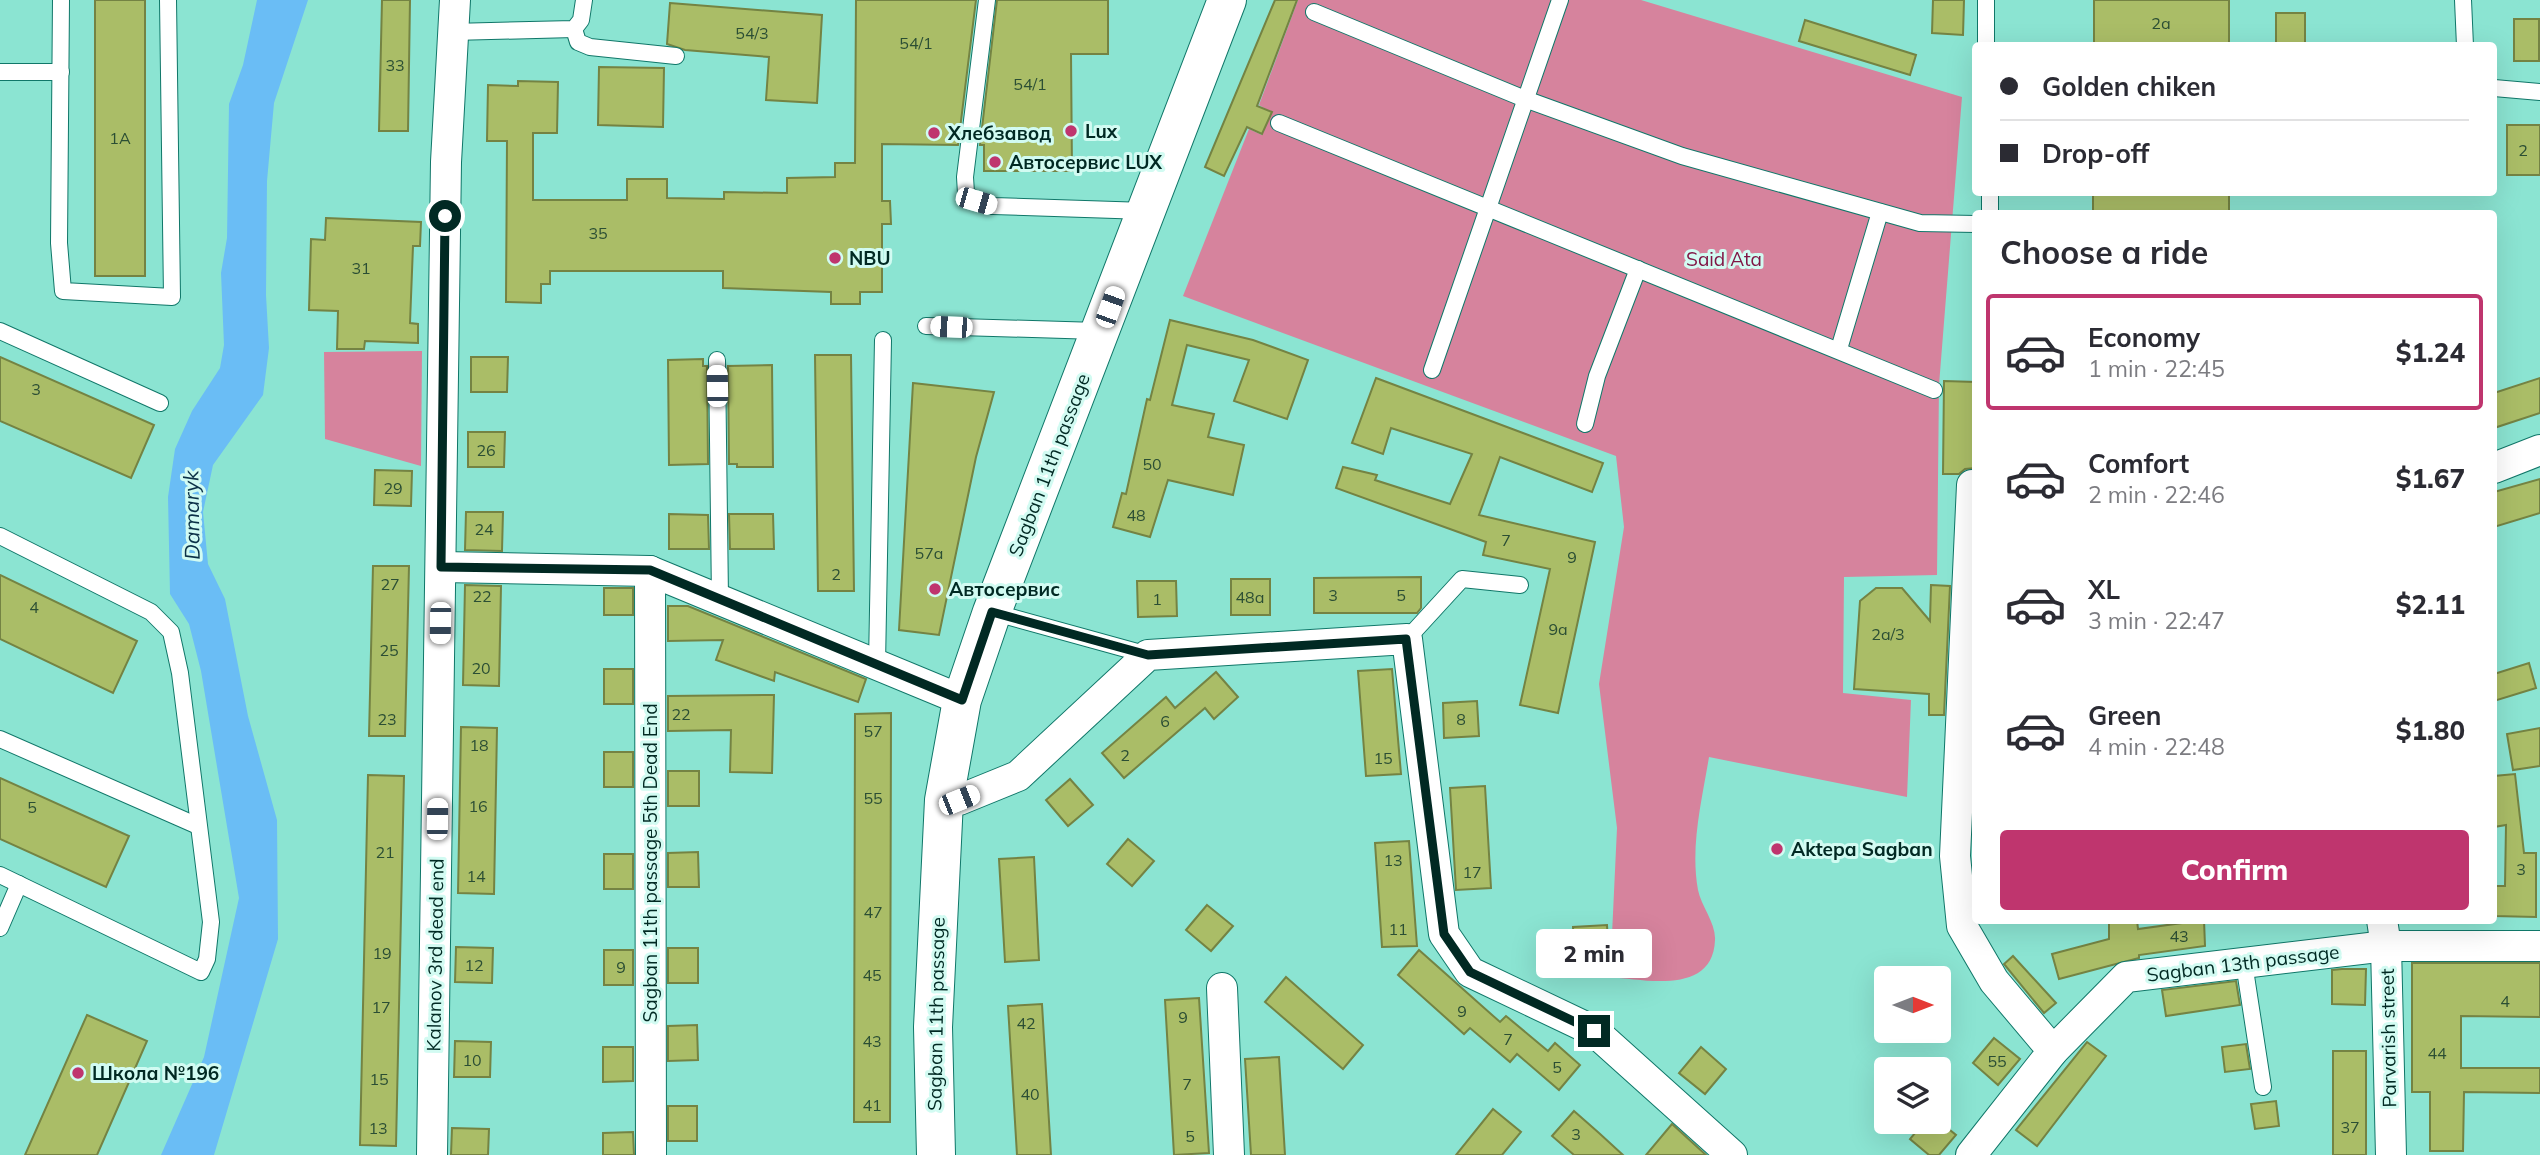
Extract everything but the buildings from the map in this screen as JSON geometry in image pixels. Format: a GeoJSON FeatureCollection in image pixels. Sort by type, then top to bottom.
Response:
{"type":"FeatureCollection","features":[{"type":"Feature","properties":{"kind":"main road","name":"Sagban 11th passage"},"geometry":{"type":"LineString","coordinates":[[936,1155],[933,1027],[944,800],[962,700],[992,612],[1227,0]]}},
{"type":"Feature","properties":{"kind":"street","name":"Kalanov 3rd dead end"},"geometry":{"type":"LineString","coordinates":[[432,1155],[446,162],[455,0]]}},
{"type":"Feature","properties":{"kind":"street"},"geometry":{"type":"LineString","coordinates":[[2497,467],[2540,450]]}},
{"type":"Feature","properties":{"kind":"street"},"geometry":{"type":"LineString","coordinates":[[1972,515],[1955,856],[1962,926],[1994,981],[2053,1051]]}},
{"type":"Feature","properties":{"kind":"street"},"geometry":{"type":"LineString","coordinates":[[441,567],[650,570],[962,700]]}},
{"type":"Feature","properties":{"kind":"street","name":"Sagban 11th passage 5th Dead End"},"geometry":{"type":"LineString","coordinates":[[650,570],[651,1155]]}},
{"type":"Feature","properties":{"kind":"street"},"geometry":{"type":"LineString","coordinates":[[944,800],[959,800],[1018,776],[1148,655],[1406,639],[1444,934],[1470,972],[1594,1031],[1732,1155]]}},
{"type":"Feature","properties":{"kind":"street","name":"Sagban 13th passage"},"geometry":{"type":"LineString","coordinates":[[1971,1155],[2053,1051],[2126,977],[2244,963],[2384,933],[2540,946]]}},
{"type":"Feature","properties":{"kind":"street","name":"Parvarish street"},"geometry":{"type":"LineString","coordinates":[[2384,933],[2391,1155]]}},
{"type":"Feature","properties":{"kind":"street"},"geometry":{"type":"LineString","coordinates":[[1222,988],[1229,1155]]}},
{"type":"Feature","properties":{"kind":"lane"},"geometry":{"type":"LineString","coordinates":[[61,0],[59,243],[63,290],[172,296],[168,0]]}},
{"type":"Feature","properties":{"kind":"lane"},"geometry":{"type":"LineString","coordinates":[[452,32],[574,29],[582,20],[584,0]]}},
{"type":"Feature","properties":{"kind":"lane"},"geometry":{"type":"LineString","coordinates":[[988,0],[965,177],[966,193],[976,201],[993,206],[1146,211]]}},
{"type":"Feature","properties":{"kind":"lane"},"geometry":{"type":"LineString","coordinates":[[1432,370],[1560,0]]}},
{"type":"Feature","properties":{"kind":"lane"},"geometry":{"type":"LineString","coordinates":[[1986,0],[1986,42]]}},
{"type":"Feature","properties":{"kind":"lane"},"geometry":{"type":"LineString","coordinates":[[2463,0],[2465,42]]}},
{"type":"Feature","properties":{"kind":"lane"},"geometry":{"type":"LineString","coordinates":[[1314,12],[1525,99],[1682,156],[1920,223],[1972,224]]}},
{"type":"Feature","properties":{"kind":"lane"},"geometry":{"type":"LineString","coordinates":[[574,29],[578,42],[590,47],[677,56]]}},
{"type":"Feature","properties":{"kind":"lane"},"geometry":{"type":"LineString","coordinates":[[0,72],[61,72]]}},
{"type":"Feature","properties":{"kind":"lane"},"geometry":{"type":"LineString","coordinates":[[2497,88],[2540,92]]}},
{"type":"Feature","properties":{"kind":"lane"},"geometry":{"type":"LineString","coordinates":[[1279,123],[1839,349],[1934,390]]}},
{"type":"Feature","properties":{"kind":"lane"},"geometry":{"type":"LineString","coordinates":[[1839,349],[1880,212]]}},
{"type":"Feature","properties":{"kind":"lane"},"geometry":{"type":"LineString","coordinates":[[1585,424],[1597,376],[1638,269]]}},
{"type":"Feature","properties":{"kind":"lane"},"geometry":{"type":"LineString","coordinates":[[926,326],[1101,331]]}},
{"type":"Feature","properties":{"kind":"lane"},"geometry":{"type":"LineString","coordinates":[[0,331],[160,403]]}},
{"type":"Feature","properties":{"kind":"lane"},"geometry":{"type":"LineString","coordinates":[[877,664],[883,340]]}},
{"type":"Feature","properties":{"kind":"lane"},"geometry":{"type":"LineString","coordinates":[[717,360],[720,599]]}},
{"type":"Feature","properties":{"kind":"lane"},"geometry":{"type":"LineString","coordinates":[[0,536],[151,612],[171,632],[180,673],[211,922],[207,959],[201,972],[0,875]]}},
{"type":"Feature","properties":{"kind":"lane"},"geometry":{"type":"LineString","coordinates":[[1406,639],[1462,579],[1520,585]]}},
{"type":"Feature","properties":{"kind":"lane"},"geometry":{"type":"LineString","coordinates":[[992,612],[1148,655]]}},
{"type":"Feature","properties":{"kind":"lane"},"geometry":{"type":"LineString","coordinates":[[0,739],[198,826]]}},
{"type":"Feature","properties":{"kind":"lane"},"geometry":{"type":"LineString","coordinates":[[0,928],[19,884]]}},
{"type":"Feature","properties":{"kind":"lane"},"geometry":{"type":"LineString","coordinates":[[2244,963],[2263,1087]]}},
{"type":"Feature","properties":{"kind":"green space","name":"Said Ata"},"geometry":{"type":"Polygon","coordinates":[[[1298,0],[1641,0],[1962,97],[1939,385],[1937,575],[1844,577],[1843,693],[1911,700],[1907,797],[1709,757],[1695,857],[1698,890],[1713,927],[1715,940],[1711,958],[1703,969],[1690,977],[1659,981],[1610,977],[1617,828],[1599,684],[1624,527],[1616,456],[1183,296],[1249,129],[1262,135],[1272,113],[1259,105],[1298,0]]]}},
{"type":"Feature","properties":{"kind":"green space"},"geometry":{"type":"Polygon","coordinates":[[[422,351],[421,466],[325,439],[324,352],[422,351]]]}},
{"type":"Feature","properties":{"kind":"water","name":"Damaryk"},"geometry":{"type":"Polygon","coordinates":[[[257,0],[308,0],[274,103],[267,181],[266,295],[269,348],[263,395],[213,465],[203,512],[208,564],[225,599],[248,716],[277,820],[278,939],[214,1155],[161,1155],[204,1057],[239,898],[201,671],[189,624],[170,594],[168,497],[175,449],[192,411],[220,368],[224,345],[221,273],[227,238],[229,104],[243,65],[257,0]]]}},
{"type":"Feature","properties":{"kind":"place","name":"Lux"},"geometry":{"type":"Point","coordinates":[1071,131]}},
{"type":"Feature","properties":{"kind":"place","name":"Хлебзавод"},"geometry":{"type":"Point","coordinates":[934,133]}},
{"type":"Feature","properties":{"kind":"place","name":"Автосервис LUX"},"geometry":{"type":"Point","coordinates":[995,162]}},
{"type":"Feature","properties":{"kind":"place","name":"NBU"},"geometry":{"type":"Point","coordinates":[835,258]}},
{"type":"Feature","properties":{"kind":"place","name":"Автосервис"},"geometry":{"type":"Point","coordinates":[935,589]}},
{"type":"Feature","properties":{"kind":"place","name":"Aktepa Sagban"},"geometry":{"type":"Point","coordinates":[1777,849]}},
{"type":"Feature","properties":{"kind":"place","name":"Школа №196"},"geometry":{"type":"Point","coordinates":[78,1073]}},
{"type":"Feature","properties":{"kind":"route"},"geometry":{"type":"LineString","coordinates":[[445,216],[441,567],[650,570],[962,700],[992,612],[1148,655],[1406,639],[1444,934],[1470,972],[1594,1031]]}}]}
